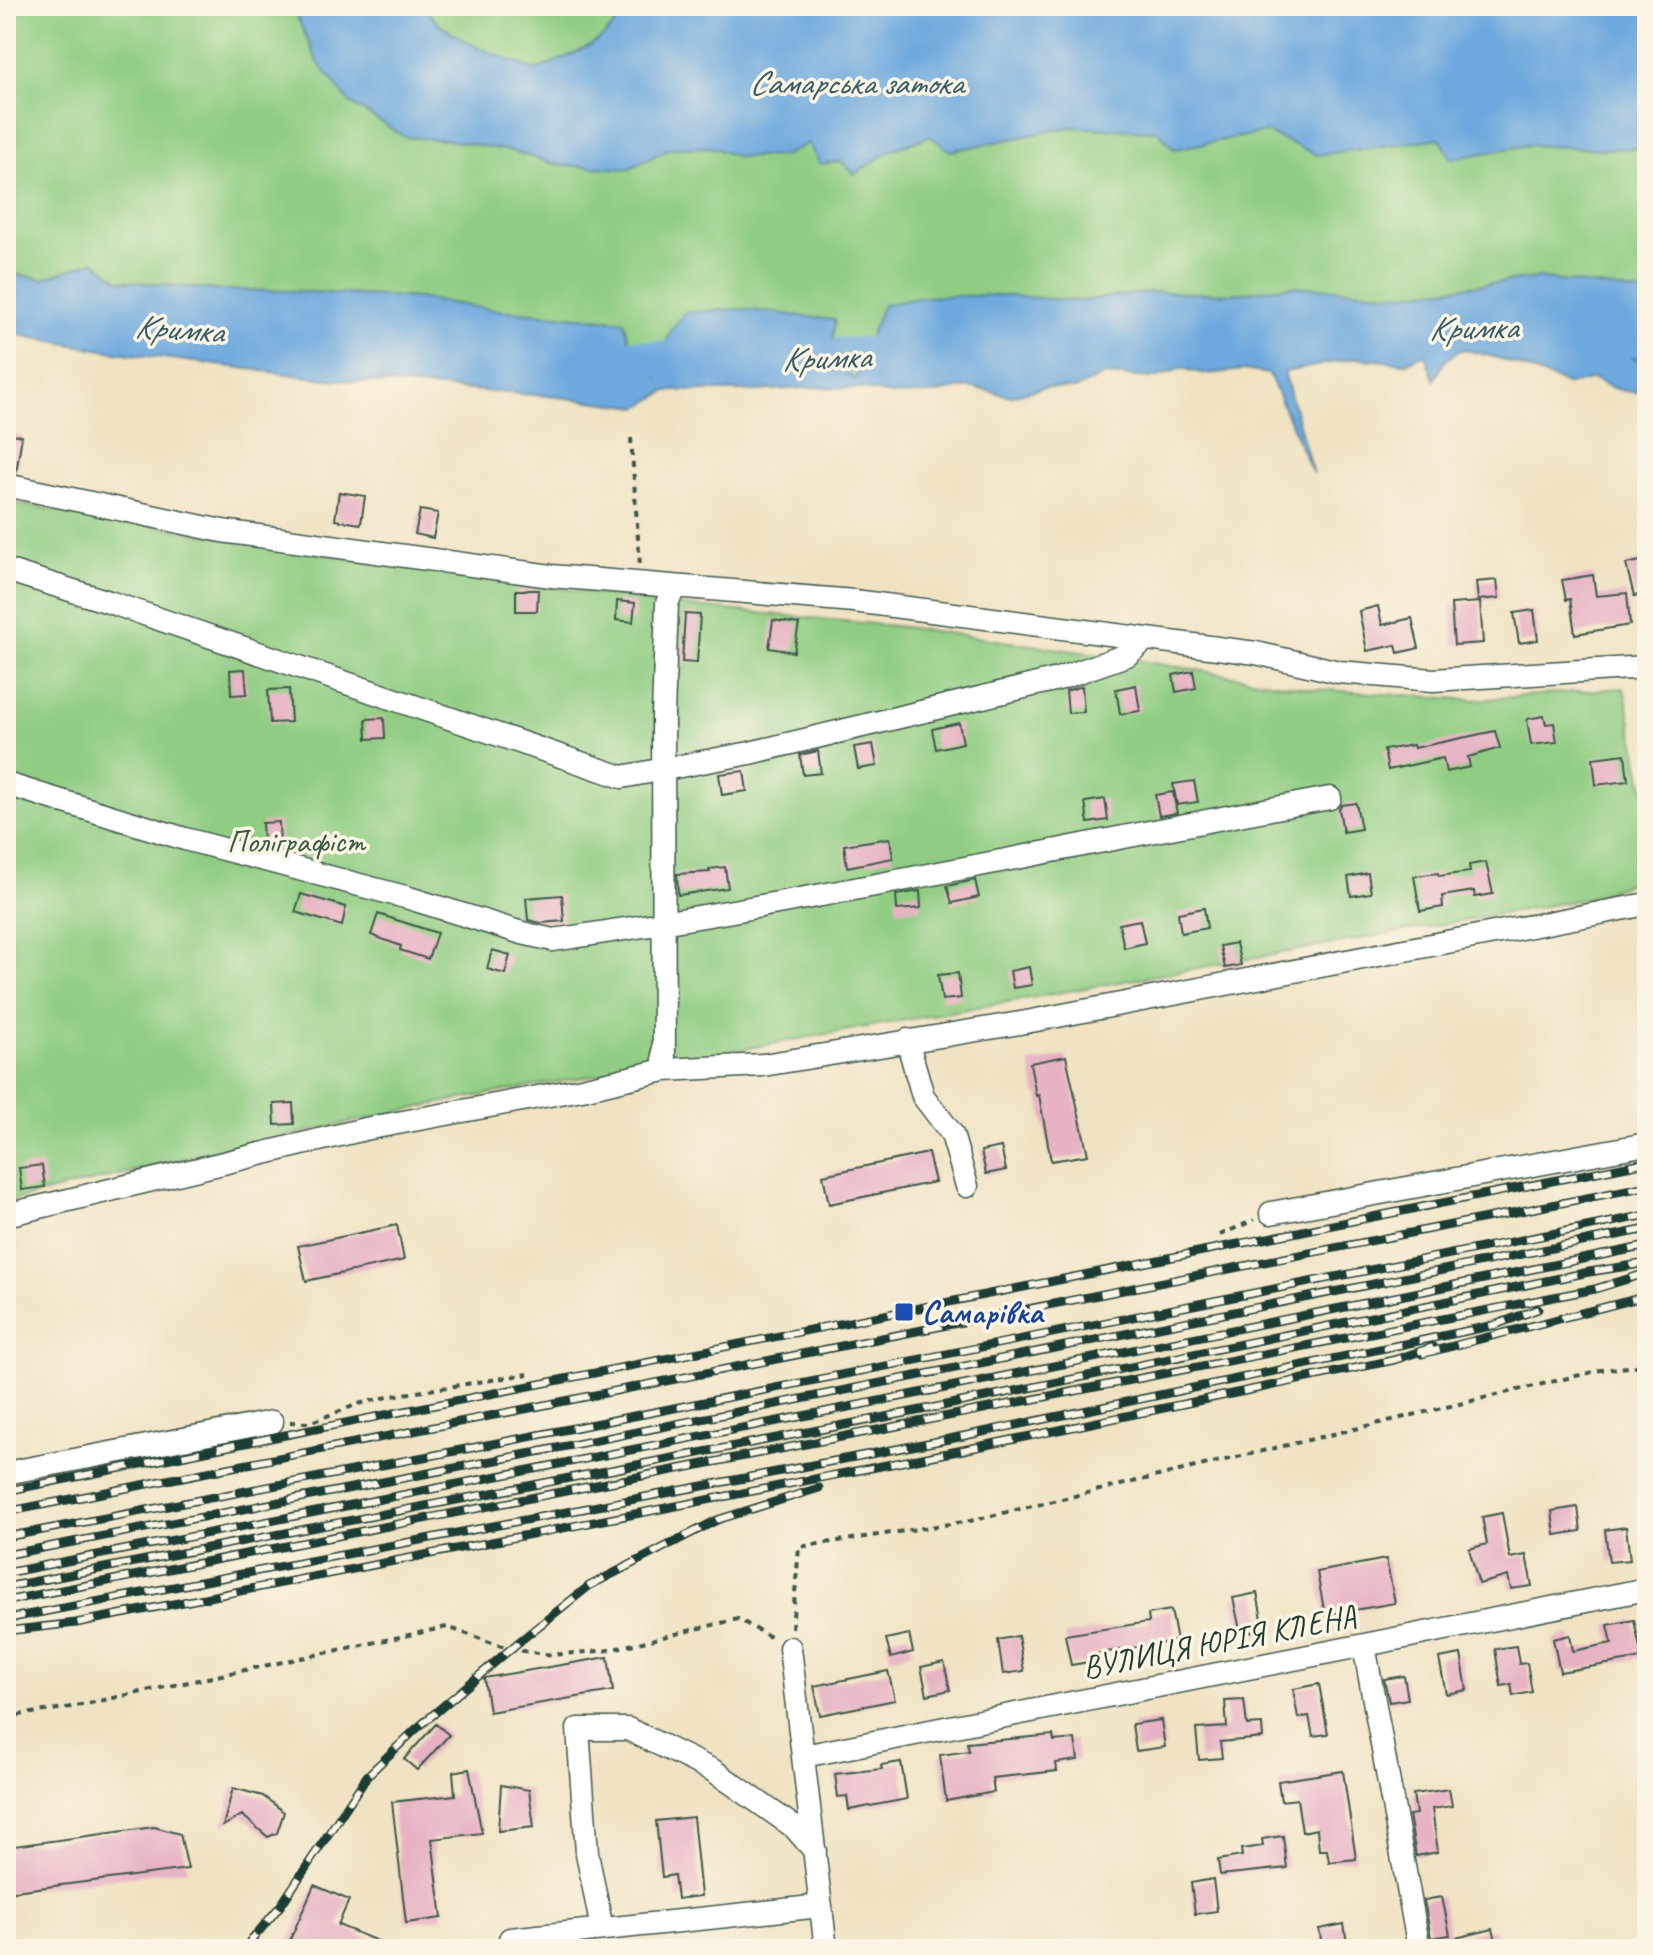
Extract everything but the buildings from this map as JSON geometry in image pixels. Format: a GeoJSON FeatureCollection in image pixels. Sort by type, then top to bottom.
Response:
{"type":"FeatureCollection","features":[{"type":"Feature","properties":{"kind":"street"},"geometry":{"type":"LineString","coordinates":[[6,485],[222,531],[551,576],[854,601],[1256,653],[1339,672],[1433,680],[1645,674]]}},
{"type":"Feature","properties":{"kind":"street"},"geometry":{"type":"LineString","coordinates":[[6,570],[124,607],[622,777],[750,753],[1058,679],[1127,655],[1145,640]]}},
{"type":"Feature","properties":{"kind":"street"},"geometry":{"type":"LineString","coordinates":[[664,1070],[663,770],[667,603],[675,587]]}},
{"type":"Feature","properties":{"kind":"street"},"geometry":{"type":"LineString","coordinates":[[6,784],[185,839],[553,940],[1330,798]]}},
{"type":"Feature","properties":{"kind":"street"},"geometry":{"type":"LineString","coordinates":[[6,1215],[365,1129],[582,1089],[664,1070],[763,1065],[1026,1022],[1647,904]]}},
{"type":"Feature","properties":{"kind":"street"},"geometry":{"type":"LineString","coordinates":[[907,1040],[923,1096],[952,1134],[967,1186]]}},
{"type":"Feature","properties":{"kind":"street"},"geometry":{"type":"LineString","coordinates":[[1271,1213],[1647,1144]]}},
{"type":"Feature","properties":{"kind":"street"},"geometry":{"type":"LineString","coordinates":[[6,1473],[272,1422]]}},
{"type":"Feature","properties":{"kind":"street","name":"ВУЛИЦЯ ЮРІЯ КЛЕНА"},"geometry":{"type":"LineString","coordinates":[[804,1756],[1647,1589]]}},
{"type":"Feature","properties":{"kind":"street"},"geometry":{"type":"LineString","coordinates":[[1364,1645],[1419,1949]]}},
{"type":"Feature","properties":{"kind":"street"},"geometry":{"type":"LineString","coordinates":[[790,1648],[826,1949]]}},
{"type":"Feature","properties":{"kind":"street"},"geometry":{"type":"LineString","coordinates":[[602,1929],[587,1853],[578,1729],[628,1729],[714,1771],[794,1827],[815,1851]]}},
{"type":"Feature","properties":{"kind":"street"},"geometry":{"type":"LineString","coordinates":[[510,1939],[821,1906]]}},
{"type":"Feature","properties":{"kind":"path"},"geometry":{"type":"LineString","coordinates":[[631,438],[641,584]]}},
{"type":"Feature","properties":{"kind":"path"},"geometry":{"type":"LineString","coordinates":[[1220,1235],[1271,1213]]}},
{"type":"Feature","properties":{"kind":"path"},"geometry":{"type":"LineString","coordinates":[[6,1717],[71,1707],[447,1627],[510,1649],[552,1655],[609,1650],[738,1619],[790,1648],[799,1547],[970,1521],[1601,1370],[1647,1365]]}},
{"type":"Feature","properties":{"kind":"path"},"geometry":{"type":"LineString","coordinates":[[272,1422],[309,1423],[358,1404],[392,1396],[528,1374]]}},
{"type":"Feature","properties":{"kind":"green space"},"geometry":{"type":"Polygon","coordinates":[[[6,6],[292,6],[318,62],[405,137],[449,140],[511,151],[559,165],[628,169],[670,148],[711,147],[738,157],[808,142],[841,161],[855,174],[891,150],[931,136],[951,151],[1070,127],[1158,131],[1174,149],[1267,132],[1317,155],[1440,138],[1452,159],[1527,145],[1647,148],[1647,293],[1538,278],[1401,294],[1292,286],[1233,294],[1151,292],[1080,301],[1044,299],[879,353],[854,380],[829,366],[669,334],[659,377],[638,373],[624,321],[495,310],[417,298],[213,290],[119,280],[94,261],[43,279],[6,273],[6,6]]]}},
{"type":"Feature","properties":{"kind":"green space"},"geometry":{"type":"Polygon","coordinates":[[[423,6],[621,6],[618,18],[601,38],[574,54],[536,70],[459,37],[433,18],[423,6]]]}},
{"type":"Feature","properties":{"kind":"green space","name":"Поліграфіст"},"geometry":{"type":"Polygon","coordinates":[[[6,502],[379,563],[684,606],[904,627],[1312,689],[1475,700],[1624,688],[1647,803],[1647,877],[1584,899],[445,1102],[227,1149],[6,1202],[6,502]]]}},
{"type":"Feature","properties":{"kind":"water","name":"Самарська затока"},"geometry":{"type":"Polygon","coordinates":[[[292,6],[423,6],[459,37],[536,70],[601,38],[618,18],[621,6],[1647,6],[1647,148],[1527,145],[1451,159],[1440,138],[1317,155],[1266,132],[1174,149],[1158,131],[1070,127],[950,151],[930,136],[891,150],[855,174],[841,161],[820,164],[808,143],[784,156],[738,157],[711,147],[670,148],[628,169],[559,165],[511,151],[449,140],[405,137],[350,103],[318,62],[292,6]]]}},
{"type":"Feature","properties":{"kind":"water"},"geometry":{"type":"Polygon","coordinates":[[[94,261],[119,280],[213,290],[417,298],[495,310],[624,321],[638,373],[659,377],[669,334],[685,312],[743,309],[835,320],[829,365],[854,379],[879,353],[870,336],[883,305],[923,297],[999,295],[1080,301],[1151,292],[1233,294],[1292,286],[1401,294],[1538,278],[1647,293],[1647,356],[1633,358],[1647,366],[1647,391],[1620,390],[1594,379],[1569,385],[1498,358],[1462,349],[1446,360],[1434,380],[1425,354],[1406,363],[1356,358],[1284,372],[1313,474],[1269,374],[1244,370],[1206,374],[1181,368],[1155,378],[1105,375],[1075,389],[1045,387],[1011,396],[970,387],[930,394],[890,395],[863,389],[820,387],[667,391],[639,407],[550,396],[326,379],[109,351],[6,333],[6,273],[43,279],[94,261]]]}},
{"type":"Feature","properties":{"kind":"waterway","name":"Кримка"},"geometry":{"type":"LineString","coordinates":[[781,359],[926,352]]}},
{"type":"Feature","properties":{"kind":"waterway","name":"Кримка"},"geometry":{"type":"LineString","coordinates":[[585,354],[710,359]]}},
{"type":"Feature","properties":{"kind":"railway"},"geometry":{"type":"LineString","coordinates":[[6,1491],[1647,1162]]}},
{"type":"Feature","properties":{"kind":"railway"},"geometry":{"type":"LineString","coordinates":[[6,1512],[1647,1186]]}},
{"type":"Feature","properties":{"kind":"railway"},"geometry":{"type":"LineString","coordinates":[[6,1537],[513,1440],[1647,1215]]}},
{"type":"Feature","properties":{"kind":"railway"},"geometry":{"type":"LineString","coordinates":[[6,1555],[517,1456],[1647,1229]]}},
{"type":"Feature","properties":{"kind":"railway"},"geometry":{"type":"LineString","coordinates":[[6,1573],[1647,1246]]}},
{"type":"Feature","properties":{"kind":"railway"},"geometry":{"type":"LineString","coordinates":[[6,1587],[942,1406],[1589,1272],[1647,1263]]}},
{"type":"Feature","properties":{"kind":"railway"},"geometry":{"type":"LineString","coordinates":[[6,1601],[1595,1289],[1647,1273]]}},
{"type":"Feature","properties":{"kind":"railway"},"geometry":{"type":"LineString","coordinates":[[1422,1354],[1647,1296]]}},
{"type":"Feature","properties":{"kind":"railway"},"geometry":{"type":"LineString","coordinates":[[6,1619],[954,1438],[1495,1325],[1538,1309]]}},
{"type":"Feature","properties":{"kind":"railway"},"geometry":{"type":"LineString","coordinates":[[6,1631],[76,1623],[958,1451],[1394,1360],[1433,1347]]}},
{"type":"Feature","properties":{"kind":"railway"},"geometry":{"type":"LineString","coordinates":[[244,1949],[281,1905],[367,1776],[415,1730],[520,1641],[589,1586],[717,1520],[819,1488]]}},
{"type":"Feature","properties":{"kind":"place","name":"Самарівка"},"geometry":{"type":"Point","coordinates":[904,1312]}}]}
